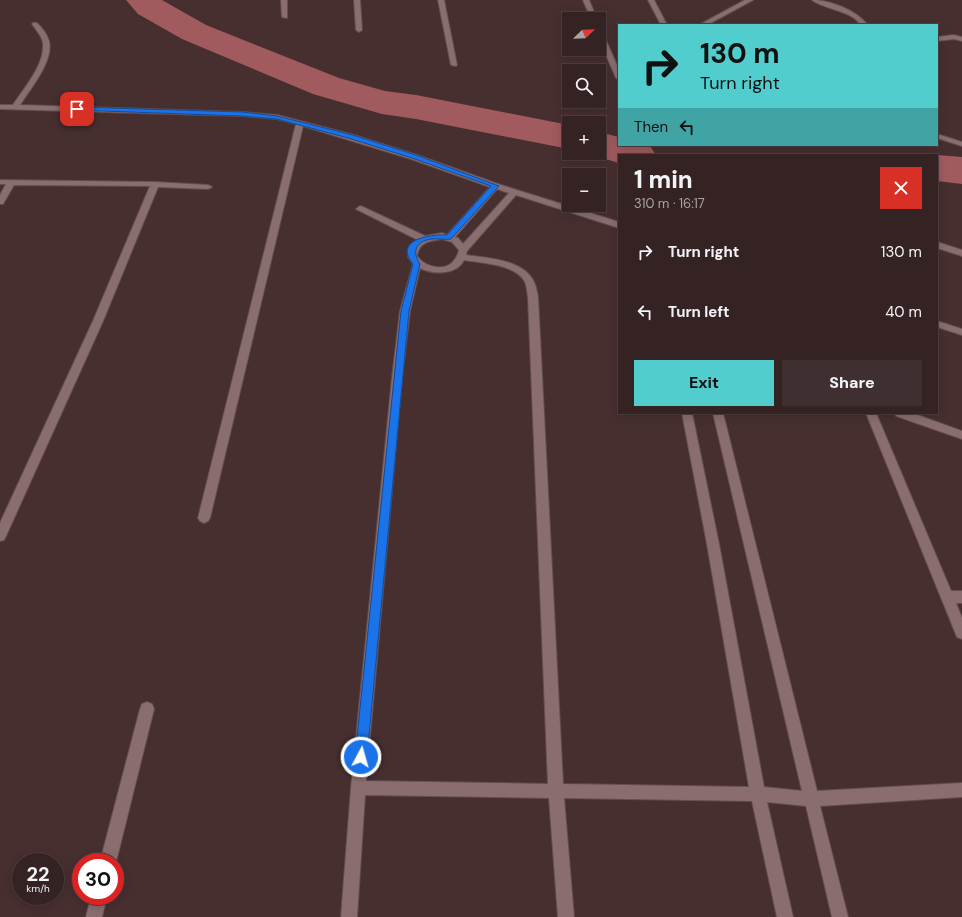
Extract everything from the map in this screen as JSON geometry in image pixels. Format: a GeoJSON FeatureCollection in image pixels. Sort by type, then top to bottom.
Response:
{"type":"FeatureCollection","features":[{"type":"Feature","properties":{"kind":"street"},"geometry":{"type":"LineString","coordinates":[[284,0],[285,17]]}},
{"type":"Feature","properties":{"kind":"street"},"geometry":{"type":"LineString","coordinates":[[357,0],[359,30]]}},
{"type":"Feature","properties":{"kind":"street"},"geometry":{"type":"LineString","coordinates":[[441,0],[454,65]]}},
{"type":"Feature","properties":{"kind":"street"},"geometry":{"type":"LineString","coordinates":[[586,0],[591,12]]}},
{"type":"Feature","properties":{"kind":"street"},"geometry":{"type":"LineString","coordinates":[[650,0],[663,24]]}},
{"type":"Feature","properties":{"kind":"street"},"geometry":{"type":"LineString","coordinates":[[704,24],[750,0]]}},
{"type":"Feature","properties":{"kind":"street"},"geometry":{"type":"LineString","coordinates":[[815,0],[854,16],[861,20],[864,24]]}},
{"type":"Feature","properties":{"kind":"street"},"geometry":{"type":"LineString","coordinates":[[15,107],[42,66],[47,52],[43,35],[35,24]]}},
{"type":"Feature","properties":{"kind":"street"},"geometry":{"type":"LineString","coordinates":[[938,39],[954,37],[962,39]]}},
{"type":"Feature","properties":{"kind":"street"},"geometry":{"type":"LineString","coordinates":[[606,47],[618,76]]}},
{"type":"Feature","properties":{"kind":"street"},"geometry":{"type":"LineString","coordinates":[[0,107],[242,114],[277,117],[414,157],[495,186],[618,225]]}},
{"type":"Feature","properties":{"kind":"street"},"geometry":{"type":"LineString","coordinates":[[204,518],[300,123]]}},
{"type":"Feature","properties":{"kind":"street"},"geometry":{"type":"LineString","coordinates":[[938,136],[962,144]]}},
{"type":"Feature","properties":{"kind":"street"},"geometry":{"type":"LineString","coordinates":[[0,182],[155,184],[208,187]]}},
{"type":"Feature","properties":{"kind":"street"},"geometry":{"type":"LineString","coordinates":[[0,202],[12,182]]}},
{"type":"Feature","properties":{"kind":"street"},"geometry":{"type":"LineString","coordinates":[[0,536],[98,321],[155,184]]}},
{"type":"Feature","properties":{"kind":"street"},"geometry":{"type":"LineString","coordinates":[[448,238],[495,186]]}},
{"type":"Feature","properties":{"kind":"street"},"geometry":{"type":"LineString","coordinates":[[463,253],[459,243],[448,238],[433,237],[424,239],[416,244],[411,251],[412,258],[417,264],[426,268],[443,269],[458,263],[463,253],[500,207],[515,192]]}},
{"type":"Feature","properties":{"kind":"street"},"geometry":{"type":"LineString","coordinates":[[360,209],[424,239]]}},
{"type":"Feature","properties":{"kind":"street"},"geometry":{"type":"LineString","coordinates":[[938,245],[962,253]]}},
{"type":"Feature","properties":{"kind":"street"},"geometry":{"type":"LineString","coordinates":[[463,253],[510,266],[522,272],[529,282],[533,297],[556,791],[566,917]]}},
{"type":"Feature","properties":{"kind":"street"},"geometry":{"type":"LineString","coordinates":[[349,917],[358,788],[405,311],[417,264]]}},
{"type":"Feature","properties":{"kind":"street"},"geometry":{"type":"LineString","coordinates":[[938,324],[962,332]]}},
{"type":"Feature","properties":{"kind":"street"},"geometry":{"type":"LineString","coordinates":[[688,414],[758,794],[785,917]]}},
{"type":"Feature","properties":{"kind":"street"},"geometry":{"type":"LineString","coordinates":[[718,414],[840,917]]}},
{"type":"Feature","properties":{"kind":"street"},"geometry":{"type":"LineString","coordinates":[[871,414],[962,633]]}},
{"type":"Feature","properties":{"kind":"street"},"geometry":{"type":"LineString","coordinates":[[903,414],[962,435]]}},
{"type":"Feature","properties":{"kind":"street"},"geometry":{"type":"LineString","coordinates":[[946,597],[962,597]]}},
{"type":"Feature","properties":{"kind":"street"},"geometry":{"type":"LineString","coordinates":[[110,853],[147,709]]}},
{"type":"Feature","properties":{"kind":"street"},"geometry":{"type":"LineString","coordinates":[[358,788],[758,794],[812,799],[962,790]]}},
{"type":"Feature","properties":{"kind":"street"},"geometry":{"type":"LineString","coordinates":[[94,917],[97,905]]}},
{"type":"Feature","properties":{"kind":"waterway"},"geometry":{"type":"LineString","coordinates":[[142,0],[150,7],[194,32],[326,86],[382,102],[416,107],[562,136]]}},
{"type":"Feature","properties":{"kind":"waterway"},"geometry":{"type":"LineString","coordinates":[[606,146],[632,154]]}},
{"type":"Feature","properties":{"kind":"waterway"},"geometry":{"type":"LineString","coordinates":[[938,168],[960,169],[962,171]]}},
{"type":"Feature","properties":{"kind":"route"},"geometry":{"type":"LineString","coordinates":[[77,109],[242,114],[277,117],[350,137],[414,157],[495,186],[448,238],[442,236],[424,239],[416,244],[411,251],[412,258],[417,264],[405,311],[397,378],[361,757]]}}]}
